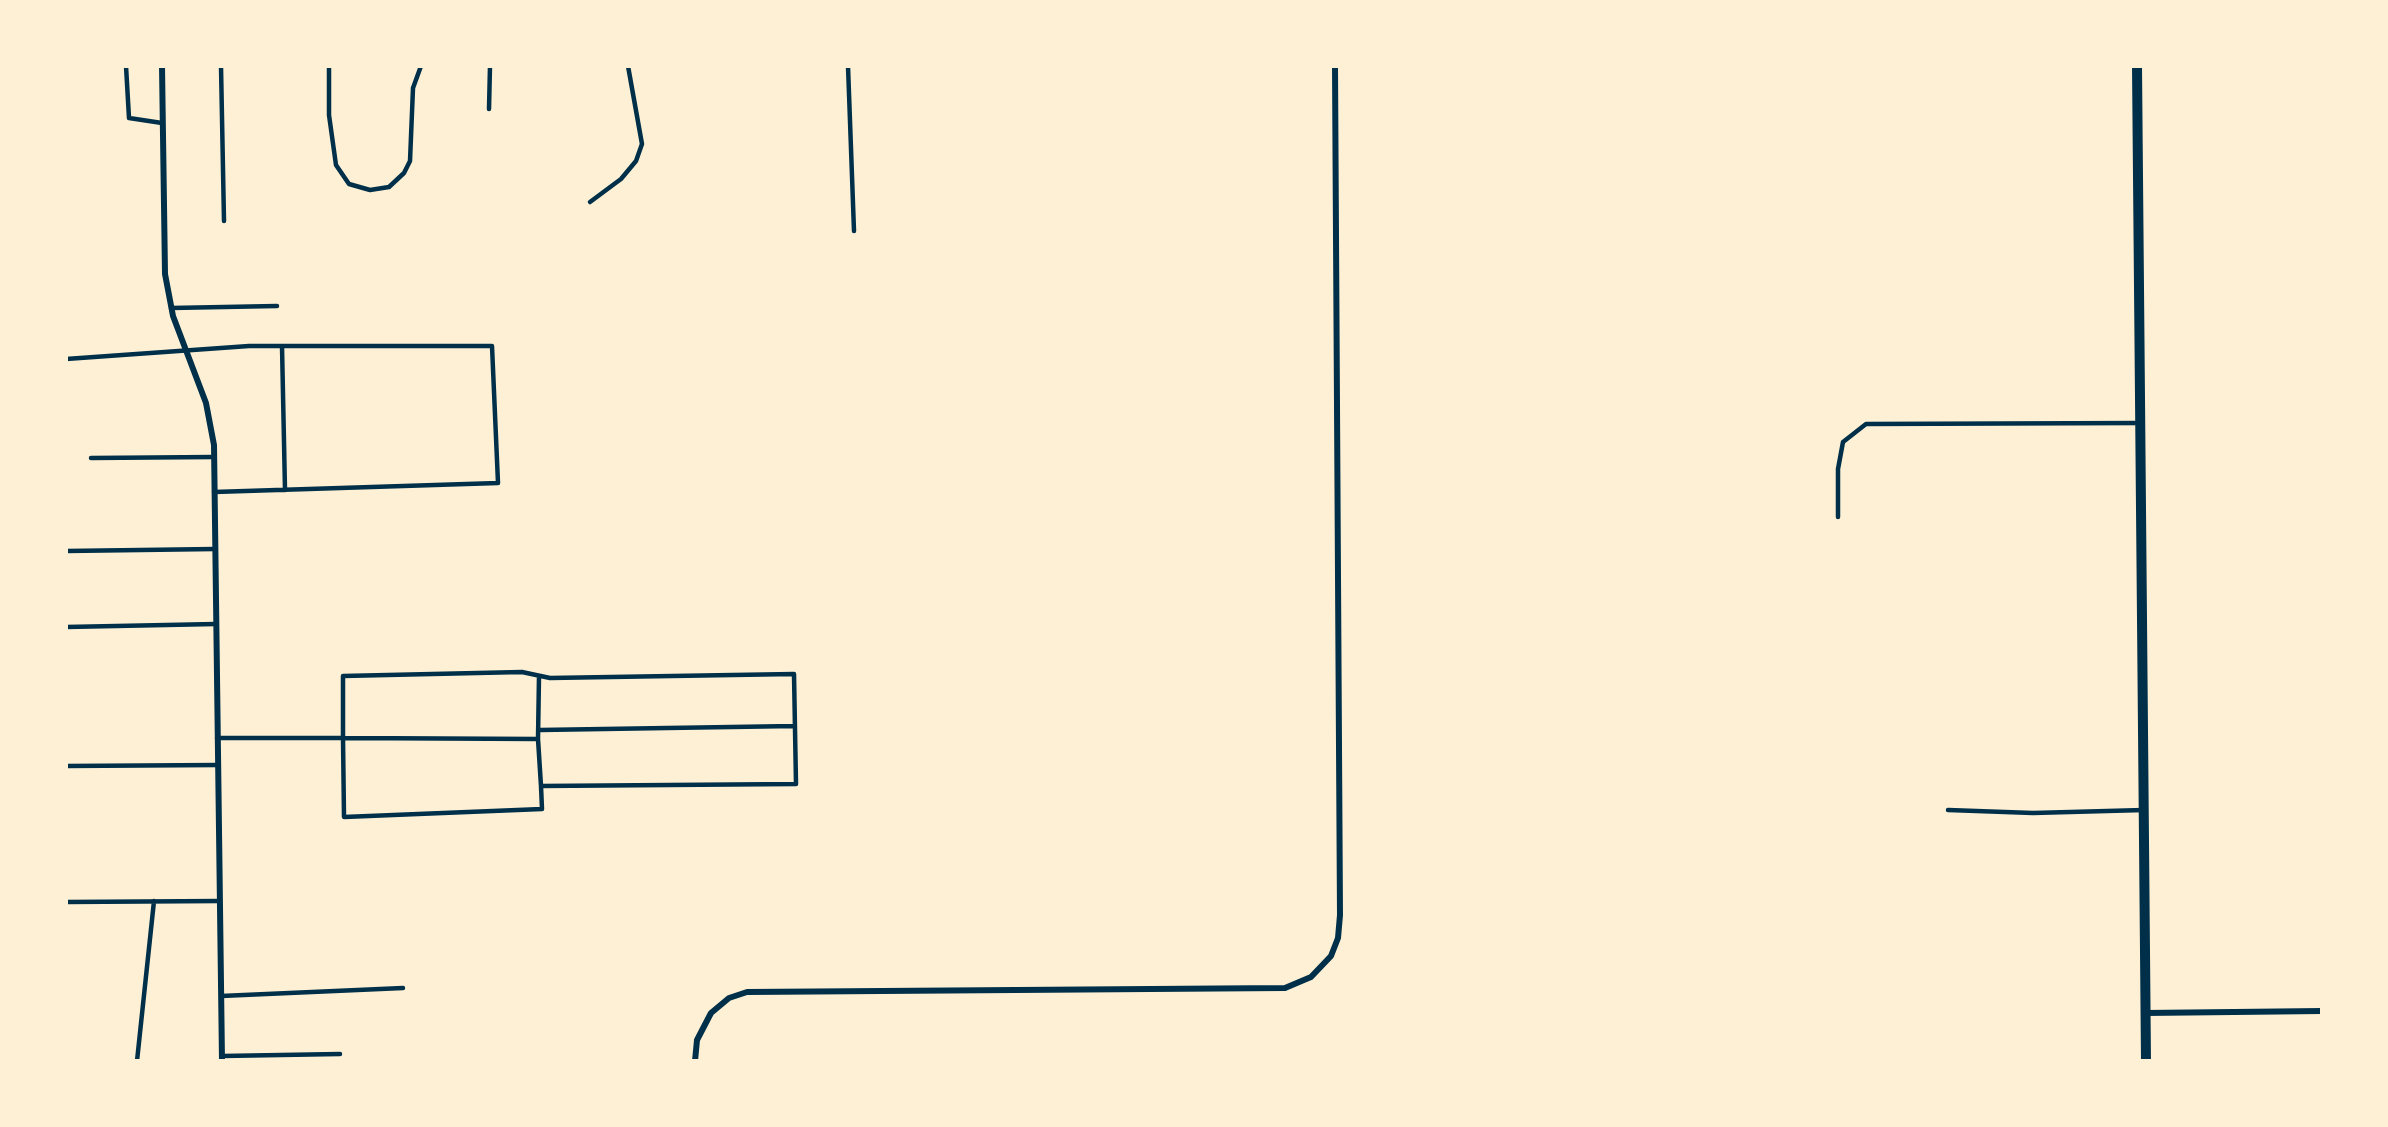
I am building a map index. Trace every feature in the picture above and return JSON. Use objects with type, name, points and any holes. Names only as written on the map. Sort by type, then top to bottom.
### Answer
[{"type":"street","points":[[162,66],[163,252],[171,308],[206,403],[214,457],[222,1058]]},
{"type":"street","points":[[695,1061],[697,1040],[711,1013],[729,998],[747,992],[1285,988],[1311,977],[1331,956],[1340,924],[1335,66]]},
{"type":"street","points":[[2138,66],[2146,1061]]},
{"type":"street","points":[[2145,1013],[2322,1011]]},
{"type":"lane","points":[[126,66],[129,118],[162,123]]},
{"type":"lane","points":[[220,66],[224,221]]},
{"type":"lane","points":[[329,66],[330,115],[336,165],[349,184],[370,190],[389,187],[404,173],[410,161],[413,88],[421,66]]},
{"type":"lane","points":[[489,109],[490,66]]},
{"type":"lane","points":[[590,202],[621,179],[636,161],[642,144],[628,66]]},
{"type":"lane","points":[[848,66],[854,231]]},
{"type":"lane","points":[[171,308],[277,306]]},
{"type":"lane","points":[[282,346],[285,490]]},
{"type":"lane","points":[[66,359],[282,346],[492,346],[498,483],[214,492]]},
{"type":"lane","points":[[1838,517],[1838,469],[1843,442],[1866,424],[2140,423]]},
{"type":"lane","points":[[91,458],[214,457]]},
{"type":"lane","points":[[66,551],[215,549]]},
{"type":"lane","points":[[66,627],[216,624]]},
{"type":"lane","points":[[539,676],[540,730],[538,739],[542,809],[344,817],[343,676],[522,672],[550,678],[794,674],[795,726],[796,784],[541,786]]},
{"type":"lane","points":[[540,730],[795,726]]},
{"type":"lane","points":[[217,738],[538,739]]},
{"type":"lane","points":[[66,766],[218,765]]},
{"type":"lane","points":[[1948,810],[2033,813],[2144,810]]},
{"type":"lane","points":[[137,1061],[154,901]]},
{"type":"lane","points":[[66,902],[219,901]]},
{"type":"lane","points":[[221,996],[403,988]]},
{"type":"lane","points":[[222,1058],[340,1054]]}]
